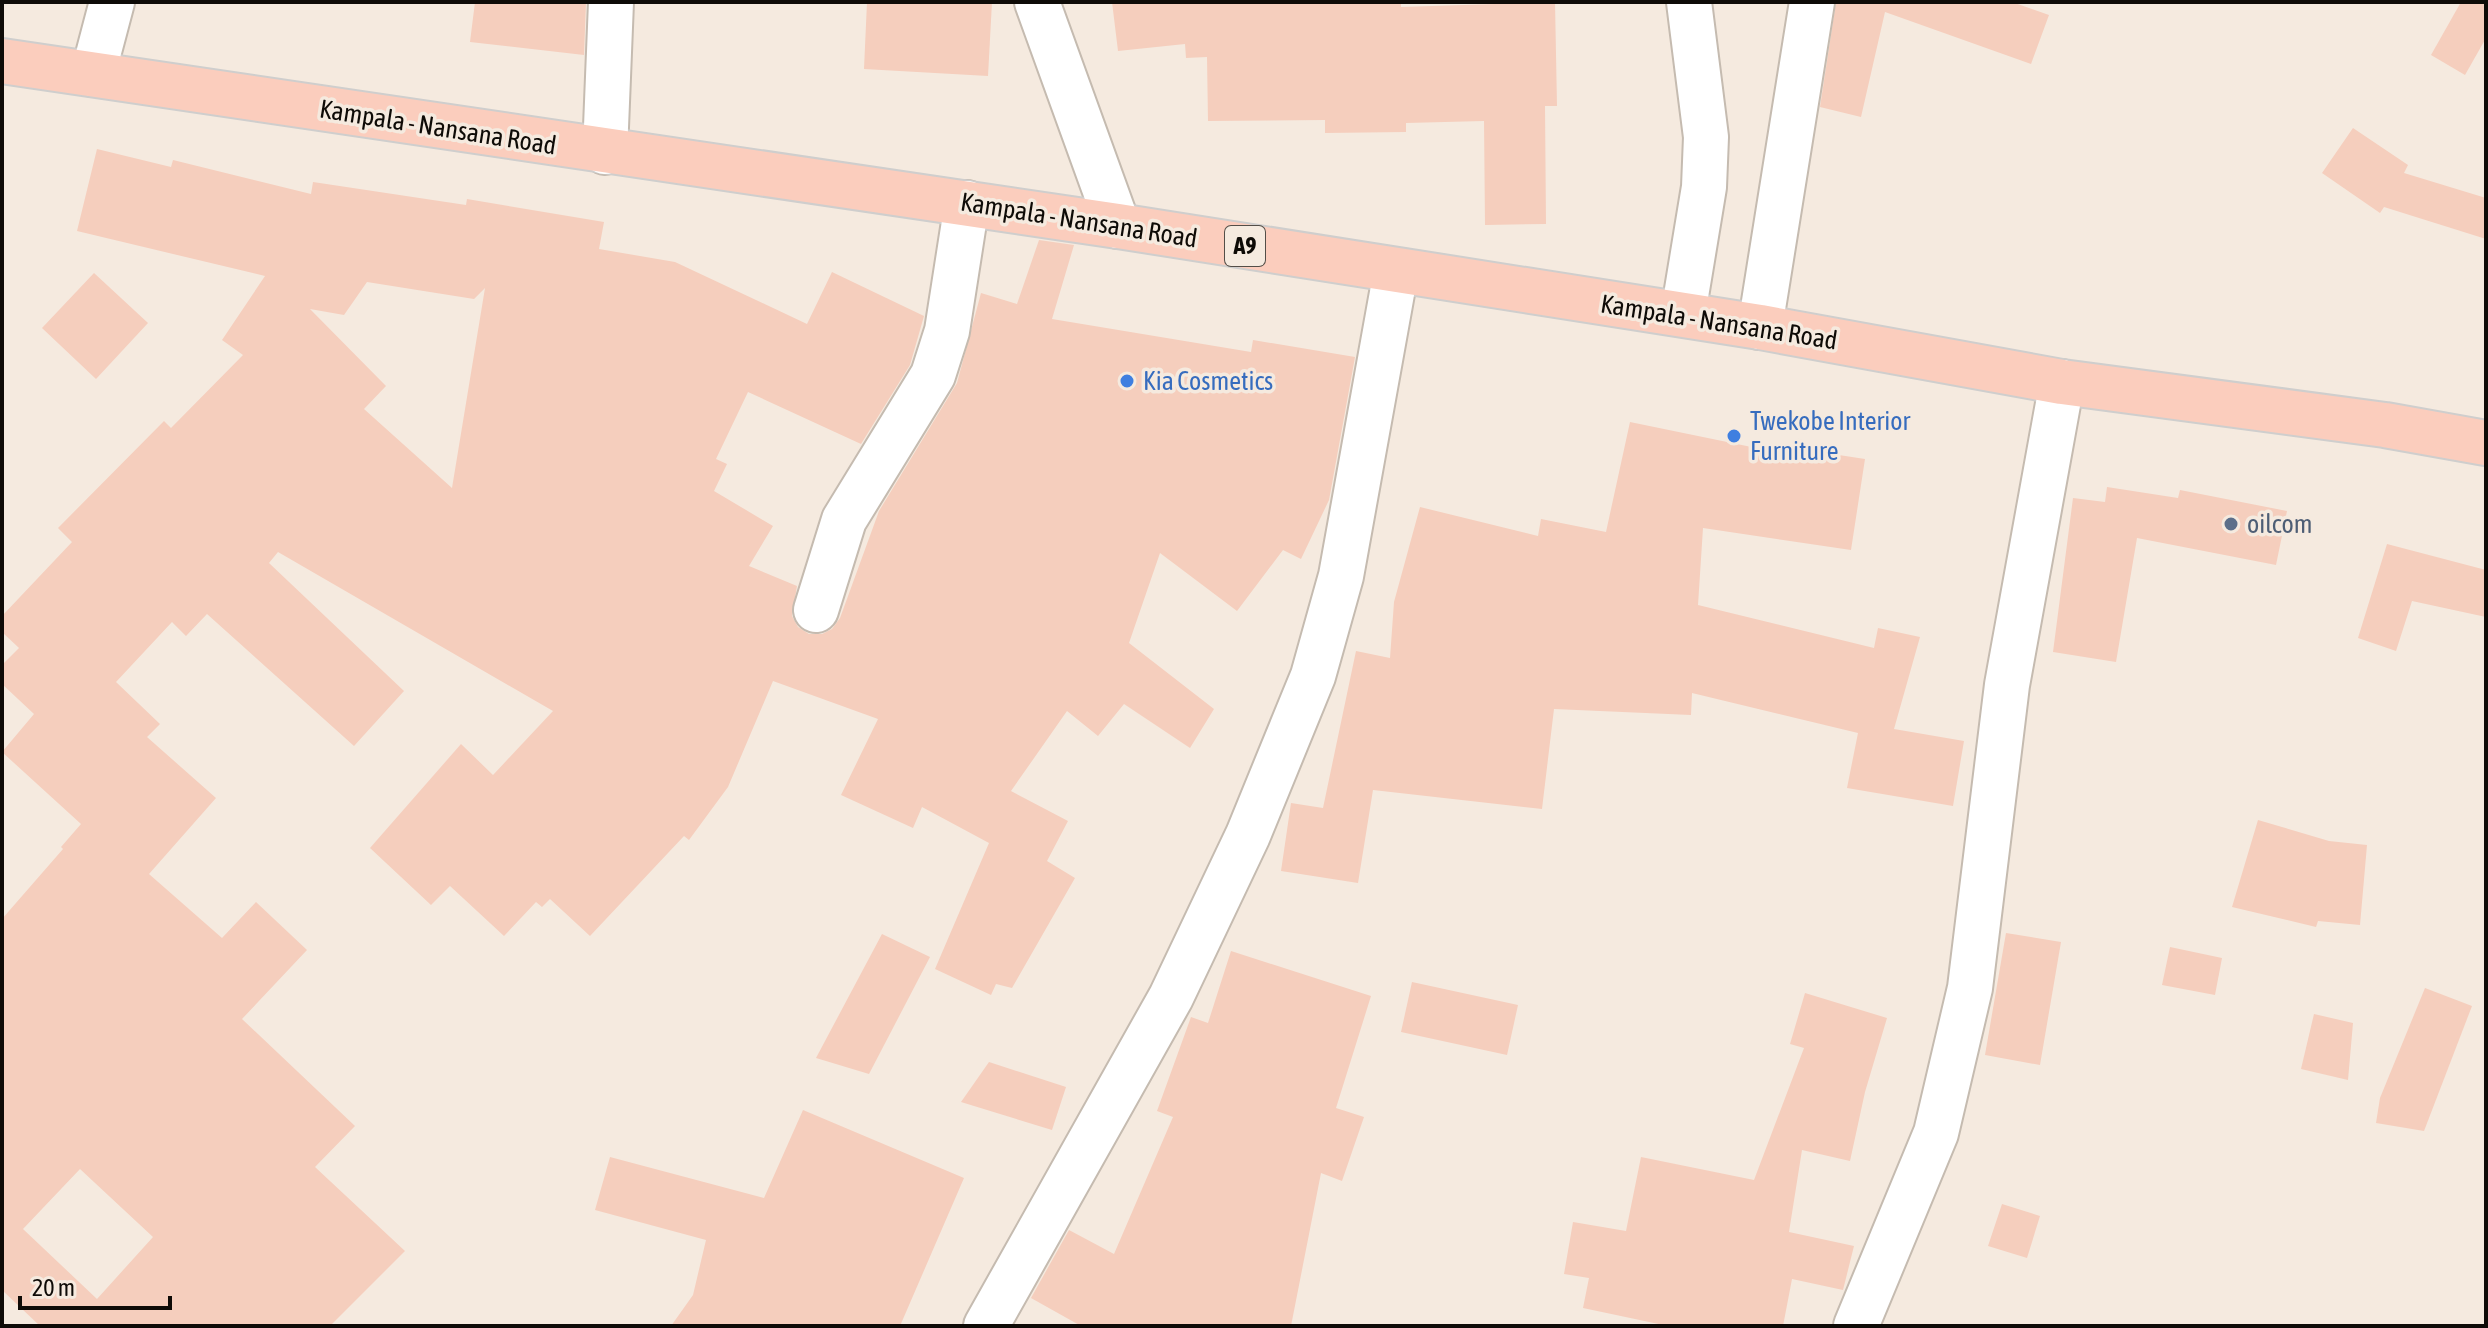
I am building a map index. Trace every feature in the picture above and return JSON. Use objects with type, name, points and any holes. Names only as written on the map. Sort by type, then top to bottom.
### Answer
[{"type":"main road","name":"Kampala - Nansana Road","points":[[2,61],[1118,226],[1683,314],[2062,382],[2385,425],[2486,443]]},
{"type":"street","points":[[93,74],[112,2]]},
{"type":"street","points":[[605,152],[611,2]]},
{"type":"street","points":[[1037,2],[1118,226]]},
{"type":"street","points":[[1683,314],[1704,187],[1706,137],[1689,2]]},
{"type":"street","points":[[1760,327],[1812,2]]},
{"type":"street","points":[[816,610],[844,520],[933,375],[947,331],[967,203]]},
{"type":"street","points":[[986,1326],[1171,997],[1248,835],[1313,676],[1341,576],[1396,271]]},
{"type":"street","points":[[1856,1326],[1936,1133],[1970,988],[2007,685],[2062,382]]},
{"type":"building","points":[[475,2],[586,2],[584,55],[470,42]]},
{"type":"building","points":[[867,2],[992,2],[988,76],[864,69]]},
{"type":"building","points":[[1112,2],[1401,2],[1401,7],[1555,2],[1557,106],[1545,106],[1546,224],[1485,225],[1484,121],[1406,123],[1406,132],[1325,133],[1325,120],[1208,121],[1207,57],[1186,58],[1185,44],[1118,51]]},
{"type":"building","points":[[1836,2],[2012,2],[2049,15],[2031,64],[1885,12],[1861,117],[1820,107]]},
{"type":"building","points":[[2461,2],[2486,2],[2486,38],[2465,75],[2431,55]]},
{"type":"building","points":[[2353,128],[2408,165],[2404,173],[2486,198],[2486,239],[2384,207],[2380,213],[2322,173]]},
{"type":"building","points":[[97,149],[171,167],[173,160],[311,194],[313,182],[466,205],[467,199],[604,222],[599,249],[675,262],[807,324],[832,272],[924,316],[910,365],[861,444],[748,392],[716,459],[727,464],[714,491],[773,526],[749,566],[797,586],[792,616],[798,627],[809,634],[822,634],[832,629],[840,618],[879,511],[957,383],[981,293],[1017,304],[1039,240],[1074,245],[1052,319],[1251,352],[1253,340],[1355,357],[1329,500],[1301,559],[1283,550],[1237,611],[1160,553],[1129,643],[1214,709],[1190,748],[1124,704],[1098,736],[1067,711],[1011,791],[1068,821],[1047,861],[1075,878],[1012,988],[996,984],[991,995],[935,969],[989,843],[922,807],[913,828],[841,795],[878,719],[773,681],[728,787],[689,840],[684,836],[590,936],[550,899],[542,907],[536,902],[504,936],[450,886],[431,905],[370,848],[461,744],[493,775],[553,711],[278,552],[269,563],[404,691],[354,746],[207,614],[186,636],[172,622],[116,682],[160,724],[147,737],[216,798],[149,874],[222,938],[256,902],[307,950],[242,1019],[355,1126],[315,1167],[405,1251],[330,1326],[40,1326],[2,1290],[2,919],[81,824],[2,752],[34,714],[2,684],[2,665],[19,648],[2,632],[2,616],[72,542],[58,528],[164,421],[171,428],[243,355],[222,340],[265,276],[77,231]],"holes":[[[367,282],[474,299],[485,288],[452,488],[364,409],[386,386],[310,309],[344,315]],[[80,1169],[153,1237],[97,1299],[23,1229]]]},
{"type":"building","points":[[94,273],[148,323],[96,379],[42,328]]},
{"type":"building","points":[[1630,422],[1766,450],[1767,444],[1865,459],[1851,550],[1703,528],[1698,605],[1874,648],[1878,628],[1920,637],[1894,729],[1964,741],[1953,806],[1847,788],[1858,733],[1692,693],[1691,715],[1554,709],[1542,809],[1373,790],[1358,883],[1281,871],[1291,803],[1323,808],[1356,651],[1390,658],[1394,602],[1420,507],[1538,536],[1541,519],[1606,532]]},
{"type":"building","points":[[2107,487],[2178,498],[2180,490],[2287,511],[2276,565],[2137,538],[2116,662],[2053,652],[2073,498],[2105,502]]},
{"type":"building","points":[[2387,544],[2486,570],[2486,617],[2412,601],[2396,651],[2358,638]]},
{"type":"building","points":[[2258,820],[2329,841],[2367,845],[2360,925],[2318,921],[2316,927],[2232,907]]},
{"type":"building","points":[[2006,933],[2061,942],[2040,1065],[1985,1055]]},
{"type":"building","points":[[882,934],[930,957],[869,1074],[816,1058]]},
{"type":"building","points":[[2170,947],[2222,958],[2215,995],[2162,985]]},
{"type":"building","points":[[1231,951],[1371,996],[1336,1108],[1364,1117],[1342,1181],[1321,1173],[1291,1326],[1081,1326],[1031,1298],[1069,1230],[1114,1254],[1173,1117],[1157,1111],[1191,1017],[1208,1023]]},
{"type":"building","points":[[1412,982],[1518,1005],[1507,1055],[1401,1032]]},
{"type":"building","points":[[2425,988],[2472,1006],[2424,1131],[2376,1123],[2380,1098]]},
{"type":"building","points":[[1805,993],[1887,1018],[1865,1092],[1850,1161],[1802,1150],[1789,1232],[1854,1246],[1843,1290],[1792,1279],[1783,1326],[1668,1326],[1583,1308],[1589,1278],[1564,1274],[1573,1222],[1626,1231],[1641,1157],[1754,1180],[1804,1048],[1790,1044]]},
{"type":"building","points":[[2314,1014],[2353,1023],[2348,1080],[2301,1069]]},
{"type":"building","points":[[989,1062],[1066,1087],[1052,1130],[961,1102]]},
{"type":"building","points":[[803,1110],[964,1178],[900,1326],[671,1326],[693,1295],[706,1240],[595,1210],[610,1157],[764,1198]]},
{"type":"building","points":[[2002,1204],[2040,1216],[2027,1258],[1988,1246]]},
{"type":"place","name":"Kia Cosmetics","points":[[1127,381]]},
{"type":"place","name":"Twekobe Interior Furniture","points":[[1734,436]]},
{"type":"place","name":"oilcom","points":[[2231,524]]}]
